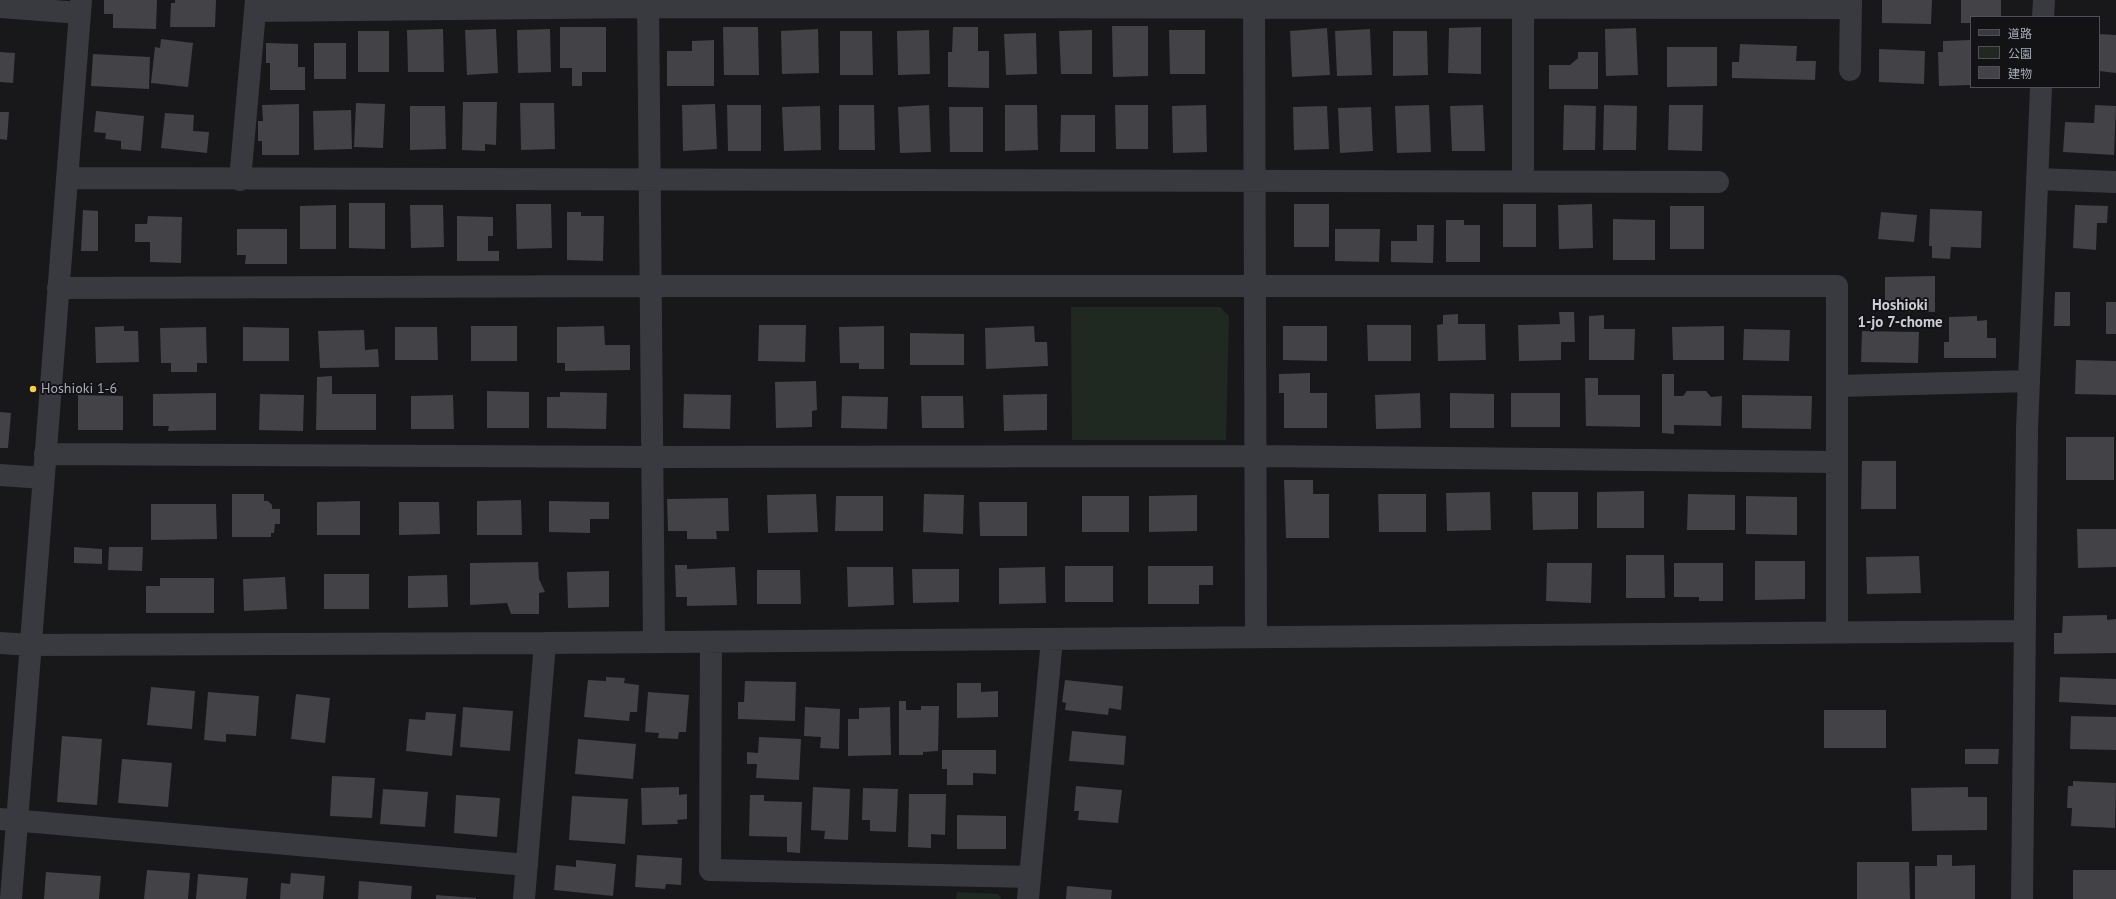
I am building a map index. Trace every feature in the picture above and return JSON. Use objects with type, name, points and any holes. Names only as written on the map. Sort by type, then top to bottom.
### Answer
[{"type":"street","points":[[2043,16],[2044,0]]},
{"type":"street","points":[[648,3],[654,642]]},
{"type":"street","points":[[240,180],[256,6],[648,3],[1254,4],[1523,7],[1851,4],[1850,70]]},
{"type":"street","points":[[1254,4],[1256,637]]},
{"type":"street","points":[[0,7],[81,7],[31,645],[8,820],[11,899]]},
{"type":"street","points":[[1523,7],[1523,181]]},
{"type":"street","points":[[2022,899],[2029,381],[2041,88]]},
{"type":"street","points":[[67,178],[240,180],[1255,180],[1718,182]]},
{"type":"street","points":[[2037,179],[2116,182]]},
{"type":"street","points":[[58,288],[650,286],[1837,286],[1837,632]]},
{"type":"street","points":[[1837,386],[2029,381]]},
{"type":"street","points":[[45,454],[652,457],[1255,456],[1837,462]]},
{"type":"street","points":[[0,475],[43,478]]},
{"type":"street","points":[[0,643],[31,645],[545,643],[2025,631]]},
{"type":"street","points":[[1028,899],[1052,639]]},
{"type":"street","points":[[711,642],[710,870],[1030,877]]},
{"type":"street","points":[[524,899],[545,643]]},
{"type":"street","points":[[8,820],[527,865]]},
{"type":"green space","points":[[1071,307],[1220,307],[1229,316],[1226,440],[1072,440]]},
{"type":"green space","points":[[957,892],[998,894],[1002,899],[956,899]]},
{"type":"building","points":[[104,0],[157,0],[156,29],[113,28],[113,14],[104,14]]},
{"type":"building","points":[[175,0],[216,0],[215,27],[170,27],[171,3],[175,3]]},
{"type":"building","points":[[1882,0],[1932,0],[1931,24],[1882,23]]},
{"type":"building","points":[[1961,0],[2001,0],[2001,16],[1970,16],[1970,23],[1961,23]]},
{"type":"building","points":[[1112,26],[1148,26],[1148,76],[1113,77]]},
{"type":"building","points":[[560,27],[606,27],[606,72],[582,72],[582,86],[572,86],[572,68],[560,68]]},
{"type":"building","points":[[723,27],[758,27],[759,75],[724,75]]},
{"type":"building","points":[[953,27],[978,27],[978,51],[989,51],[989,88],[948,87],[948,52],[952,52]]},
{"type":"building","points":[[1481,27],[1481,74],[1448,73],[1449,28]]},
{"type":"building","points":[[1327,28],[1330,75],[1292,77],[1290,31]]},
{"type":"building","points":[[1636,28],[1638,75],[1606,76],[1605,29]]},
{"type":"building","points":[[443,29],[444,72],[408,72],[407,30]]},
{"type":"building","points":[[496,29],[498,73],[467,75],[465,30]]},
{"type":"building","points":[[550,29],[551,72],[518,73],[517,30]]},
{"type":"building","points":[[818,29],[819,73],[782,74],[781,31]]},
{"type":"building","points":[[1370,29],[1372,75],[1337,76],[1335,31]]},
{"type":"building","points":[[929,30],[930,74],[898,75],[897,31]]},
{"type":"building","points":[[1092,30],[1092,74],[1061,74],[1059,31]]},
{"type":"building","points":[[1169,30],[1205,30],[1205,74],[1170,74]]},
{"type":"building","points":[[358,31],[389,31],[389,72],[358,72]]},
{"type":"building","points":[[840,31],[872,31],[873,75],[840,75]]},
{"type":"building","points":[[1393,31],[1427,31],[1428,75],[1393,76]]},
{"type":"building","points":[[1036,33],[1037,74],[1006,75],[1004,34]]},
{"type":"building","points":[[2100,34],[2116,35],[2116,73],[2100,71]]},
{"type":"building","points":[[161,39],[193,43],[188,87],[151,83],[155,47],[160,48]]},
{"type":"building","points":[[714,40],[714,86],[667,86],[667,51],[692,51],[692,41]]},
{"type":"building","points":[[1970,40],[1970,85],[1939,86],[1938,52],[1943,52],[1943,41]]},
{"type":"building","points":[[266,43],[298,44],[298,67],[305,67],[305,90],[270,90],[270,63],[266,63]]},
{"type":"building","points":[[314,43],[346,43],[346,79],[314,79]]},
{"type":"building","points":[[1740,44],[1797,46],[1796,61],[1816,61],[1815,80],[1732,78],[1732,62],[1739,62]]},
{"type":"building","points":[[1667,47],[1717,47],[1717,86],[1667,87]]},
{"type":"building","points":[[1879,49],[1925,51],[1924,84],[1879,82]]},
{"type":"building","points":[[0,52],[15,53],[13,83],[0,82]]},
{"type":"building","points":[[1578,52],[1598,52],[1598,89],[1549,89],[1549,65],[1570,65],[1578,58]]},
{"type":"building","points":[[93,54],[150,57],[149,89],[91,86]]},
{"type":"building","points":[[463,102],[497,102],[496,145],[485,144],[485,151],[462,150]]},
{"type":"building","points":[[356,103],[385,104],[383,148],[354,147]]},
{"type":"building","points":[[520,103],[554,103],[555,149],[521,150]]},
{"type":"building","points":[[299,104],[299,155],[262,155],[262,141],[258,141],[258,121],[263,121],[262,105]]},
{"type":"building","points":[[715,104],[717,149],[683,151],[682,105]]},
{"type":"building","points":[[727,105],[761,105],[761,151],[728,151]]},
{"type":"building","points":[[839,105],[874,105],[875,150],[839,150]]},
{"type":"building","points":[[929,105],[931,152],[900,153],[898,107]]},
{"type":"building","points":[[1005,105],[1037,105],[1038,150],[1005,151]]},
{"type":"building","points":[[1115,105],[1148,105],[1148,149],[1116,149]]},
{"type":"building","points":[[1206,105],[1207,152],[1173,153],[1172,106]]},
{"type":"building","points":[[1429,105],[1431,152],[1397,153],[1395,106]]},
{"type":"building","points":[[1483,105],[1485,151],[1452,151],[1450,106]]},
{"type":"building","points":[[1564,105],[1596,106],[1595,150],[1563,150]]},
{"type":"building","points":[[1604,105],[1637,106],[1636,150],[1603,150]]},
{"type":"building","points":[[1669,105],[1703,105],[1702,151],[1668,150]]},
{"type":"building","points":[[2095,105],[2116,106],[2114,155],[2063,152],[2065,122],[2094,123]]},
{"type":"building","points":[[410,106],[445,106],[446,149],[410,150]]},
{"type":"building","points":[[820,106],[821,150],[784,151],[782,107]]},
{"type":"building","points":[[1327,106],[1329,149],[1294,150],[1293,107]]},
{"type":"building","points":[[949,107],[983,107],[983,152],[950,152]]},
{"type":"building","points":[[1371,107],[1373,151],[1340,153],[1338,108]]},
{"type":"building","points":[[351,110],[352,149],[314,150],[313,111]]},
{"type":"building","points":[[96,111],[144,116],[141,151],[121,149],[121,141],[105,139],[106,133],[94,132]]},
{"type":"building","points":[[0,112],[9,112],[7,140],[0,139]]},
{"type":"building","points":[[165,113],[194,115],[193,131],[209,132],[207,153],[161,148]]},
{"type":"building","points":[[1061,115],[1095,115],[1095,152],[1060,152]]},
{"type":"building","points":[[349,203],[385,203],[385,249],[349,248]]},
{"type":"building","points":[[516,204],[551,204],[552,248],[517,249]]},
{"type":"building","points":[[1294,204],[1329,204],[1329,247],[1294,247]]},
{"type":"building","points":[[1503,204],[1536,204],[1536,247],[1503,247]]},
{"type":"building","points":[[1592,204],[1593,248],[1559,249],[1558,205]]},
{"type":"building","points":[[336,205],[336,249],[300,249],[300,206]]},
{"type":"building","points":[[410,205],[443,205],[444,247],[411,248]]},
{"type":"building","points":[[2075,205],[2108,206],[2107,223],[2097,223],[2096,250],[2073,248]]},
{"type":"building","points":[[1670,206],[1704,206],[1704,249],[1670,249]]},
{"type":"building","points":[[1930,209],[1982,211],[1981,248],[1951,247],[1950,259],[1932,258],[1932,246],[1929,246]]},
{"type":"building","points":[[83,210],[98,211],[98,251],[81,251]]},
{"type":"building","points":[[567,212],[581,212],[581,216],[604,216],[603,261],[567,260]]},
{"type":"building","points":[[1881,212],[1917,215],[1914,242],[1878,239]]},
{"type":"building","points":[[148,216],[182,217],[181,263],[150,262],[150,242],[135,242],[135,224],[147,224]]},
{"type":"building","points":[[457,216],[493,217],[493,236],[488,236],[488,251],[499,251],[499,261],[457,261]]},
{"type":"building","points":[[1613,219],[1655,220],[1655,260],[1613,260]]},
{"type":"building","points":[[1446,220],[1464,220],[1464,225],[1480,225],[1480,262],[1446,262]]},
{"type":"building","points":[[1417,225],[1434,225],[1433,263],[1391,262],[1391,241],[1417,241]]},
{"type":"building","points":[[237,229],[287,229],[287,264],[245,264],[246,255],[237,255]]},
{"type":"building","points":[[1335,229],[1380,229],[1379,262],[1335,261]]},
{"type":"building","points":[[1935,276],[1935,312],[1885,311],[1885,277]]},
{"type":"building","points":[[2055,292],[2070,292],[2070,326],[2054,326]]},
{"type":"building","points":[[2106,302],[2116,302],[2116,334],[2106,334]]},
{"type":"building","points":[[1559,312],[1574,312],[1575,342],[1561,342],[1561,360],[1519,361],[1518,325],[1560,324]]},
{"type":"building","points":[[1458,314],[1458,324],[1485,324],[1486,360],[1438,361],[1437,325],[1443,324],[1443,315]]},
{"type":"building","points":[[1604,315],[1604,329],[1635,329],[1634,360],[1589,360],[1589,316]]},
{"type":"building","points":[[1977,316],[1977,321],[1987,320],[1987,338],[1996,338],[1996,358],[1944,358],[1944,342],[1949,342],[1949,317]]},
{"type":"building","points":[[759,325],[806,325],[805,362],[758,361]]},
{"type":"building","points":[[1367,325],[1411,325],[1411,361],[1368,361]]},
{"type":"building","points":[[124,326],[124,331],[138,331],[139,362],[96,363],[95,327]]},
{"type":"building","points":[[471,326],[517,326],[517,361],[471,361]]},
{"type":"building","points":[[604,326],[605,345],[630,345],[630,370],[565,371],[565,363],[557,363],[557,327]]},
{"type":"building","points":[[884,326],[884,369],[859,369],[859,363],[840,363],[839,327]]},
{"type":"building","points":[[1034,326],[1035,342],[1047,342],[1048,366],[986,369],[985,328]]},
{"type":"building","points":[[1283,326],[1327,326],[1327,361],[1283,360]]},
{"type":"building","points":[[1724,326],[1724,360],[1673,360],[1672,327]]},
{"type":"building","points":[[206,327],[207,363],[197,363],[197,372],[171,372],[171,363],[161,363],[160,328]]},
{"type":"building","points":[[243,327],[289,328],[289,361],[243,361]]},
{"type":"building","points":[[395,327],[437,327],[438,360],[395,360]]},
{"type":"building","points":[[1744,329],[1790,330],[1789,361],[1743,360]]},
{"type":"building","points":[[364,330],[365,350],[378,349],[379,367],[320,368],[318,331]]},
{"type":"building","points":[[1862,331],[1919,332],[1918,363],[1861,362]]},
{"type":"building","points":[[910,333],[964,334],[964,365],[910,365]]},
{"type":"building","points":[[2076,360],[2116,361],[2116,395],[2075,394]]},
{"type":"building","points":[[1310,373],[1310,393],[1327,393],[1327,428],[1284,428],[1284,393],[1279,393],[1279,374]]},
{"type":"building","points":[[1662,374],[1674,374],[1674,396],[1683,396],[1687,391],[1706,391],[1711,397],[1722,396],[1721,426],[1674,425],[1674,434],[1662,433]]},
{"type":"building","points":[[332,376],[332,394],[376,394],[376,430],[316,430],[317,377]]},
{"type":"building","points":[[1585,378],[1598,378],[1598,395],[1640,395],[1640,427],[1586,426]]},
{"type":"building","points":[[816,381],[817,410],[812,411],[812,427],[776,428],[775,382]]},
{"type":"building","points":[[487,391],[529,392],[529,428],[487,428]]},
{"type":"building","points":[[560,392],[607,393],[606,429],[547,428],[547,397],[560,397]]},
{"type":"building","points":[[216,393],[216,430],[168,431],[169,426],[153,426],[153,394]]},
{"type":"building","points":[[1420,393],[1421,428],[1376,429],[1375,395]]},
{"type":"building","points":[[1450,393],[1494,394],[1494,428],[1450,428]]},
{"type":"building","points":[[1511,393],[1560,393],[1560,427],[1511,427]]},
{"type":"building","points":[[260,394],[304,395],[303,431],[259,430]]},
{"type":"building","points":[[684,394],[731,395],[730,429],[683,428]]},
{"type":"building","points":[[1047,394],[1047,430],[1004,431],[1003,395]]},
{"type":"building","points":[[78,395],[123,396],[123,430],[78,430]]},
{"type":"building","points":[[453,395],[454,429],[411,429],[411,396]]},
{"type":"building","points":[[1742,395],[1812,396],[1811,429],[1742,428]]},
{"type":"building","points":[[842,396],[888,397],[887,429],[841,428]]},
{"type":"building","points":[[921,396],[963,396],[964,428],[922,428]]},
{"type":"building","points":[[0,412],[11,413],[8,448],[0,448]]},
{"type":"building","points":[[2066,437],[2114,437],[2114,480],[2066,480]]},
{"type":"building","points":[[1862,461],[1896,461],[1896,509],[1861,509]]},
{"type":"building","points":[[1284,480],[1313,480],[1313,494],[1329,494],[1329,538],[1286,538]]},
{"type":"building","points":[[1644,491],[1644,528],[1597,528],[1597,492]]},
{"type":"building","points":[[1490,492],[1491,530],[1447,531],[1446,493]]},
{"type":"building","points":[[1532,492],[1578,492],[1578,529],[1533,530]]},
{"type":"building","points":[[232,494],[264,494],[264,501],[268,501],[272,505],[272,509],[280,509],[280,524],[275,524],[274,533],[271,533],[271,537],[232,537]]},
{"type":"building","points":[[816,494],[818,532],[768,533],[767,495]]},
{"type":"building","points":[[924,494],[964,495],[963,534],[923,532]]},
{"type":"building","points":[[1378,494],[1426,494],[1426,532],[1379,532]]},
{"type":"building","points":[[1688,494],[1735,495],[1735,530],[1687,530]]},
{"type":"building","points":[[1197,495],[1197,531],[1149,532],[1149,496]]},
{"type":"building","points":[[836,496],[883,496],[883,531],[835,531]]},
{"type":"building","points":[[1082,496],[1129,496],[1129,532],[1082,532]]},
{"type":"building","points":[[1746,496],[1797,497],[1797,535],[1746,534]]},
{"type":"building","points":[[728,498],[729,531],[716,531],[717,539],[687,539],[687,531],[668,531],[667,499]]},
{"type":"building","points":[[521,500],[522,535],[477,535],[477,501]]},
{"type":"building","points":[[360,501],[360,535],[317,535],[317,502]]},
{"type":"building","points":[[549,501],[609,502],[609,519],[590,519],[590,533],[549,532]]},
{"type":"building","points":[[399,502],[439,502],[440,534],[399,535]]},
{"type":"building","points":[[979,502],[1027,502],[1027,536],[980,536]]},
{"type":"building","points":[[151,504],[216,504],[217,539],[151,540]]},
{"type":"building","points":[[2077,529],[2116,529],[2116,567],[2078,568]]},
{"type":"building","points":[[74,547],[102,549],[102,564],[74,563]]},
{"type":"building","points":[[109,547],[143,547],[142,571],[108,570]]},
{"type":"building","points":[[1626,555],[1664,555],[1665,598],[1626,598]]},
{"type":"building","points":[[1919,556],[1921,593],[1867,594],[1866,557]]},
{"type":"building","points":[[1755,561],[1805,561],[1805,599],[1755,600]]},
{"type":"building","points":[[538,562],[539,579],[545,592],[539,593],[539,614],[511,614],[507,603],[470,605],[470,563]]},
{"type":"building","points":[[1547,563],[1592,563],[1591,603],[1546,601]]},
{"type":"building","points":[[1674,563],[1723,563],[1723,601],[1699,601],[1699,597],[1674,597]]},
{"type":"building","points":[[675,565],[687,565],[687,569],[735,567],[737,605],[687,606],[687,597],[676,597]]},
{"type":"building","points":[[1065,566],[1113,566],[1113,602],[1065,602]]},
{"type":"building","points":[[1148,566],[1213,566],[1213,585],[1199,585],[1199,604],[1148,604]]},
{"type":"building","points":[[847,567],[893,567],[894,605],[848,607]]},
{"type":"building","points":[[1045,567],[1046,603],[999,604],[999,568]]},
{"type":"building","points":[[912,569],[959,569],[959,602],[913,603]]},
{"type":"building","points":[[757,570],[800,570],[801,604],[757,604]]},
{"type":"building","points":[[609,571],[609,607],[568,608],[567,572]]},
{"type":"building","points":[[324,574],[369,574],[369,609],[324,609]]},
{"type":"building","points":[[447,575],[448,607],[408,608],[408,576]]},
{"type":"building","points":[[285,577],[287,609],[244,611],[243,579]]},
{"type":"building","points":[[160,578],[214,578],[214,613],[146,613],[146,586],[160,586]]},
{"type":"building","points":[[2107,615],[2107,620],[2116,619],[2116,653],[2054,654],[2054,633],[2062,633],[2063,616]]},
{"type":"building","points":[[606,677],[625,678],[624,683],[639,685],[637,712],[630,712],[629,721],[584,717],[588,680],[606,681]]},
{"type":"building","points":[[2060,677],[2116,679],[2116,705],[2059,702]]},
{"type":"building","points":[[1065,680],[1123,686],[1121,710],[1109,708],[1108,715],[1065,710],[1066,703],[1062,702]]},
{"type":"building","points":[[745,681],[796,682],[795,721],[738,719],[738,702],[744,702]]},
{"type":"building","points":[[957,683],[981,683],[981,692],[998,691],[998,717],[957,718]]},
{"type":"building","points":[[151,687],[195,691],[192,729],[147,725]]},
{"type":"building","points":[[208,692],[259,696],[256,736],[226,734],[226,742],[204,740]]},
{"type":"building","points":[[648,692],[689,695],[686,732],[679,732],[678,739],[658,738],[659,733],[645,732]]},
{"type":"building","points":[[296,694],[330,698],[325,743],[291,739]]},
{"type":"building","points":[[899,701],[906,701],[906,710],[921,710],[921,706],[939,706],[938,751],[923,752],[923,755],[899,755]]},
{"type":"building","points":[[463,707],[513,711],[510,751],[460,747]]},
{"type":"building","points":[[805,707],[840,709],[839,749],[820,748],[821,737],[804,736]]},
{"type":"building","points":[[890,707],[891,755],[848,756],[848,719],[859,719],[859,708]]},
{"type":"building","points":[[1824,710],[1886,710],[1886,748],[1824,748]]},
{"type":"building","points":[[426,712],[456,714],[452,756],[406,751],[409,719],[425,720]]},
{"type":"building","points":[[2071,716],[2116,717],[2116,750],[2070,749]]},
{"type":"building","points":[[1072,731],[1126,736],[1124,765],[1069,761]]},
{"type":"building","points":[[62,736],[102,739],[97,805],[57,802]]},
{"type":"building","points":[[759,737],[801,739],[799,780],[756,778],[757,764],[747,764],[747,752],[758,753]]},
{"type":"building","points":[[578,739],[636,744],[633,779],[575,774]]},
{"type":"building","points":[[1965,749],[1999,749],[1998,764],[1965,764]]},
{"type":"building","points":[[942,750],[996,750],[996,774],[973,773],[973,785],[947,785],[947,769],[942,769]]},
{"type":"building","points":[[122,759],[172,763],[168,807],[118,803]]},
{"type":"building","points":[[332,776],[375,778],[372,818],[330,816]]},
{"type":"building","points":[[2073,781],[2116,783],[2115,828],[2071,826],[2072,808],[2067,808],[2068,786],[2073,786]]},
{"type":"building","points":[[1076,786],[1122,790],[1118,823],[1078,820],[1079,811],[1074,811]]},
{"type":"building","points":[[679,787],[679,795],[687,794],[687,819],[677,820],[678,824],[642,825],[641,788]]},
{"type":"building","points":[[813,787],[850,789],[848,840],[824,839],[825,831],[811,830]]},
{"type":"building","points":[[1968,787],[1968,797],[1987,797],[1987,830],[1912,831],[1911,788]]},
{"type":"building","points":[[863,788],[898,789],[896,832],[870,831],[870,820],[862,820]]},
{"type":"building","points":[[383,789],[428,792],[425,827],[380,824]]},
{"type":"building","points":[[909,794],[946,794],[945,835],[931,834],[931,848],[908,847]]},
{"type":"building","points":[[456,795],[500,798],[497,837],[454,833]]},
{"type":"building","points":[[750,795],[764,795],[764,801],[802,802],[800,853],[787,852],[787,837],[749,836]]},
{"type":"building","points":[[572,796],[628,799],[625,844],[569,840]]},
{"type":"building","points":[[957,815],[1006,816],[1006,849],[957,849]]},
{"type":"building","points":[[637,855],[682,858],[681,885],[666,884],[665,889],[635,887]]},
{"type":"building","points":[[1937,855],[1952,855],[1952,866],[1975,865],[1975,899],[1915,899],[1915,866],[1937,866]]},
{"type":"building","points":[[576,860],[616,864],[613,896],[554,890],[556,865],[576,867]]},
{"type":"building","points":[[1857,862],[1909,862],[1910,899],[1857,899]]},
{"type":"building","points":[[147,870],[190,873],[188,899],[144,899]]},
{"type":"building","points":[[2073,870],[2116,870],[2116,899],[2073,899]]},
{"type":"building","points":[[46,872],[101,876],[99,899],[44,899]]},
{"type":"building","points":[[291,873],[325,876],[323,899],[280,899],[281,883],[290,884]]},
{"type":"building","points":[[198,874],[248,878],[246,899],[196,899]]},
{"type":"building","points":[[359,881],[412,886],[411,899],[358,899]]},
{"type":"building","points":[[1067,886],[1112,890],[1111,899],[1066,899]]},
{"type":"building","points":[[436,895],[476,898],[476,899],[436,899]]},
{"type":"place","name":"Hoshioki 1-6","points":[[33,389]]},
{"type":"district","name":"Hoshioki 1-jo 7-chome","points":[[1900,314]]}]
